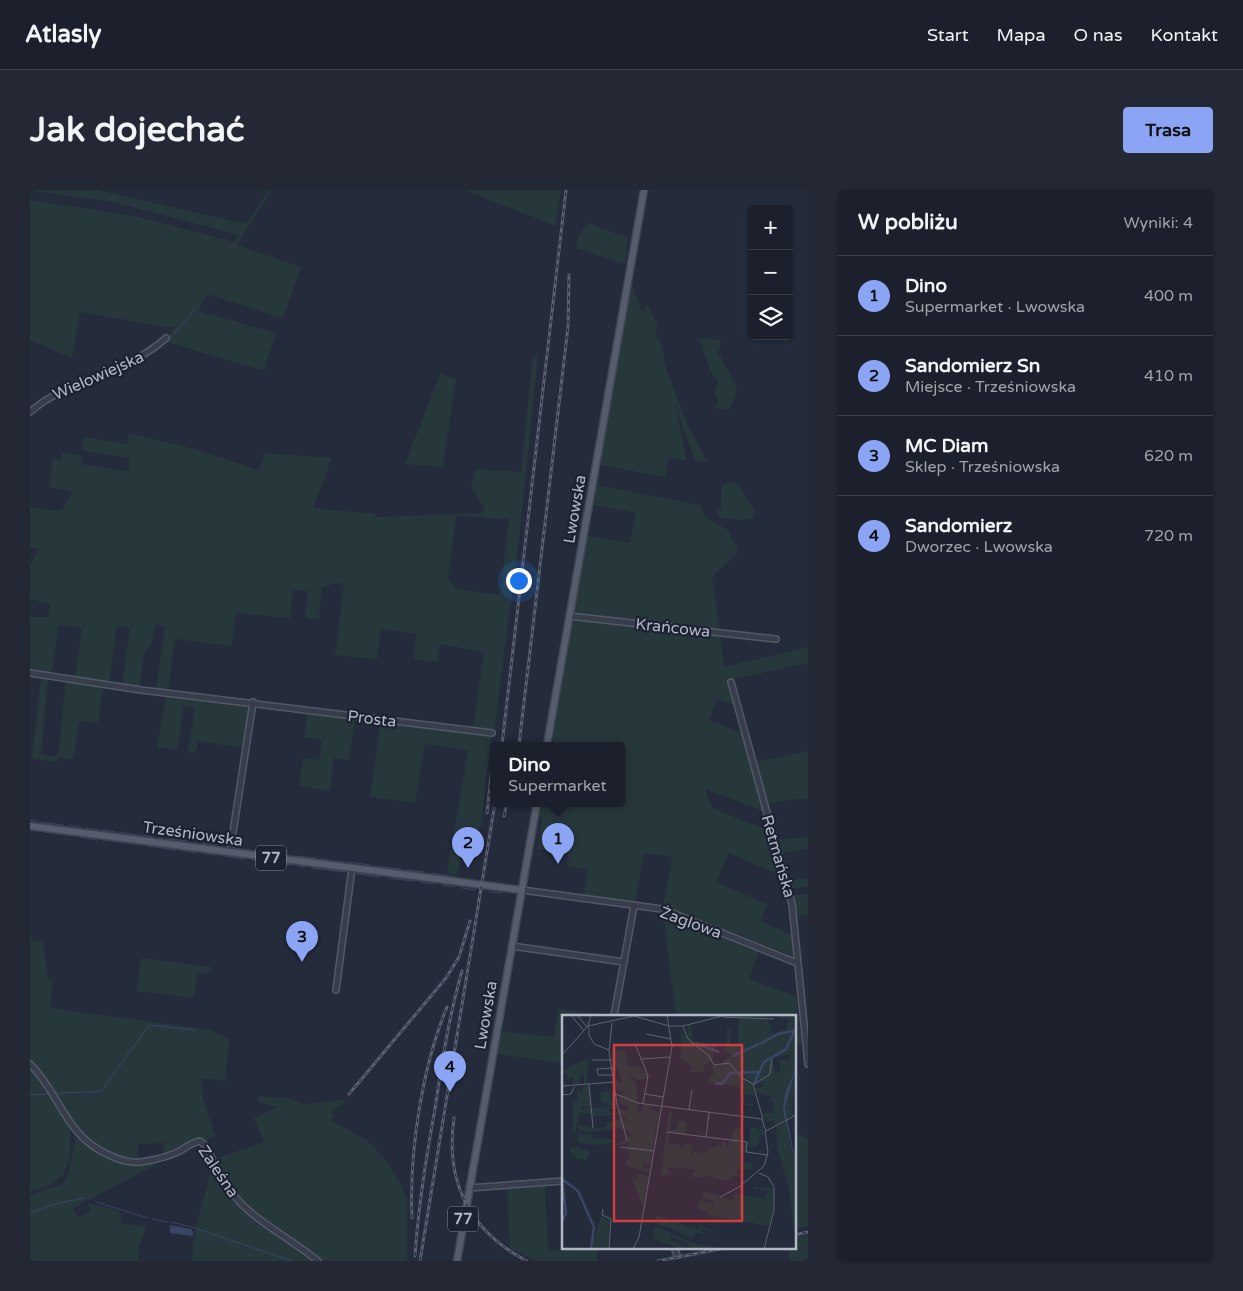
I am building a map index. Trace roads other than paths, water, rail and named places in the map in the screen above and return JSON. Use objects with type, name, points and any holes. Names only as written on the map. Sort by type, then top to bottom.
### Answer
[{"type":"main road","name":"Lwowska","points":[[548,742],[644,190]]},
{"type":"main road","name":"Lwowska","points":[[457,1261],[536,807]]},
{"type":"main road","name":"Trześniowska","points":[[30,826],[522,890]]},
{"type":"street","name":"Wielowiejska","points":[[30,412],[46,398],[131,363],[166,338]]},
{"type":"street","name":"Krańcowa","points":[[569,616],[776,638]]},
{"type":"street","name":"Prosta","points":[[30,673],[140,690],[253,702],[492,734]]},
{"type":"street","name":"Retmańska","points":[[731,682],[792,904],[798,940],[797,963],[807,1036],[808,1064]]},
{"type":"street","points":[[230,852],[253,702]]},
{"type":"street","points":[[336,990],[352,868]]},
{"type":"street","name":"Żaglowa","points":[[522,890],[671,912],[797,963]]},
{"type":"street","points":[[614,1015],[634,906]]},
{"type":"street","points":[[512,946],[624,962]]},
{"type":"street","name":"Zaleśna","points":[[30,1064],[44,1080],[76,1132],[90,1145],[128,1162],[145,1162],[166,1156],[200,1141],[206,1146],[234,1196],[262,1221],[295,1242],[318,1261]]},
{"type":"street","points":[[469,1188],[562,1181]]},
{"type":"street","points":[[674,1248],[677,1255]]},
{"type":"water","points":[[170,1225],[191,1229],[194,1234],[192,1236],[170,1233]]},
{"type":"waterway","points":[[165,344],[195,309]]},
{"type":"waterway","points":[[125,369],[159,349]]},
{"type":"waterway","points":[[111,376],[121,372]]},
{"type":"waterway","points":[[83,385],[107,377]]},
{"type":"waterway","points":[[61,394],[79,387]]},
{"type":"waterway","points":[[41,407],[51,400]]},
{"type":"waterway","points":[[35,412],[38,409]]},
{"type":"waterway","points":[[30,820],[37,821]]},
{"type":"waterway","points":[[41,822],[63,825]]},
{"type":"waterway","points":[[68,825],[81,827]]},
{"type":"waterway","points":[[86,828],[99,830]]},
{"type":"waterway","points":[[30,830],[34,831]]},
{"type":"waterway","points":[[103,830],[115,832]]},
{"type":"waterway","points":[[37,831],[74,836]]},
{"type":"waterway","points":[[119,832],[138,835]]},
{"type":"waterway","points":[[141,835],[153,837]]},
{"type":"waterway","points":[[80,837],[97,840]]},
{"type":"waterway","points":[[159,838],[164,839]]},
{"type":"waterway","points":[[168,839],[189,841]]},
{"type":"waterway","points":[[103,840],[143,845]]},
{"type":"waterway","points":[[201,843],[217,845]]},
{"type":"waterway","points":[[148,846],[176,850]]},
{"type":"waterway","points":[[233,848],[256,851]]},
{"type":"waterway","points":[[180,850],[196,853]]},
{"type":"waterway","points":[[266,852],[288,855]]},
{"type":"waterway","points":[[204,854],[216,855]]},
{"type":"waterway","points":[[223,856],[244,859]]},
{"type":"waterway","points":[[295,856],[316,858]]},
{"type":"waterway","points":[[320,859],[330,860]]},
{"type":"waterway","points":[[253,860],[280,863]]},
{"type":"waterway","points":[[334,861],[344,862]]},
{"type":"waterway","points":[[348,862],[370,865]]},
{"type":"waterway","points":[[285,864],[294,865]]},
{"type":"waterway","points":[[298,866],[305,867]]},
{"type":"waterway","points":[[373,866],[401,869]]},
{"type":"waterway","points":[[312,868],[345,872]]},
{"type":"waterway","points":[[405,870],[424,872]]},
{"type":"waterway","points":[[432,873],[456,877]]},
{"type":"waterway","points":[[357,874],[381,877]]},
{"type":"waterway","points":[[388,878],[414,881]]},
{"type":"waterway","points":[[421,882],[435,884]]},
{"type":"waterway","points":[[442,885],[455,887]]},
{"type":"waterway","points":[[462,888],[475,890]]},
{"type":"waterway","points":[[489,892],[502,893]]},
{"type":"waterway","points":[[56,1093],[95,1092],[102,1090],[149,1025],[195,1030]]},
{"type":"waterway","points":[[30,1095],[48,1094]]},
{"type":"waterway","points":[[30,1213],[50,1205],[84,1198]]},
{"type":"waterway","points":[[96,1202],[148,1218]]},
{"type":"waterway","points":[[152,1219],[168,1222]]},
{"type":"waterway","points":[[171,1222],[192,1227],[292,1261]]},
{"type":"railway","points":[[502,742],[566,190]]},
{"type":"railway","points":[[519,742],[568,327],[569,275]]},
{"type":"railway","points":[[487,813],[490,785]]},
{"type":"railway","points":[[420,1261],[494,807]]},
{"type":"railway","points":[[504,816],[506,807]]},
{"type":"railway","points":[[349,1094],[446,978],[459,957],[470,921]]},
{"type":"railway","points":[[415,1256],[423,1182],[443,1057],[462,971]]},
{"type":"railway","points":[[412,1218],[413,1166],[419,1111],[431,1056],[447,1007]]},
{"type":"railway","points":[[454,1118],[453,1163],[465,1202],[490,1235],[507,1249],[527,1261]]},
{"type":"railway","points":[[796,1235],[808,1232]]},
{"type":"railway","points":[[658,1261],[725,1248]]},
{"type":"place","name":"Dino","points":[[558,864]]},
{"type":"place","name":"Sandomierz Sn","points":[[468,868]]},
{"type":"place","name":"MC Diam","points":[[302,962]]},
{"type":"place","name":"Sandomierz","points":[[450,1092]]}]
